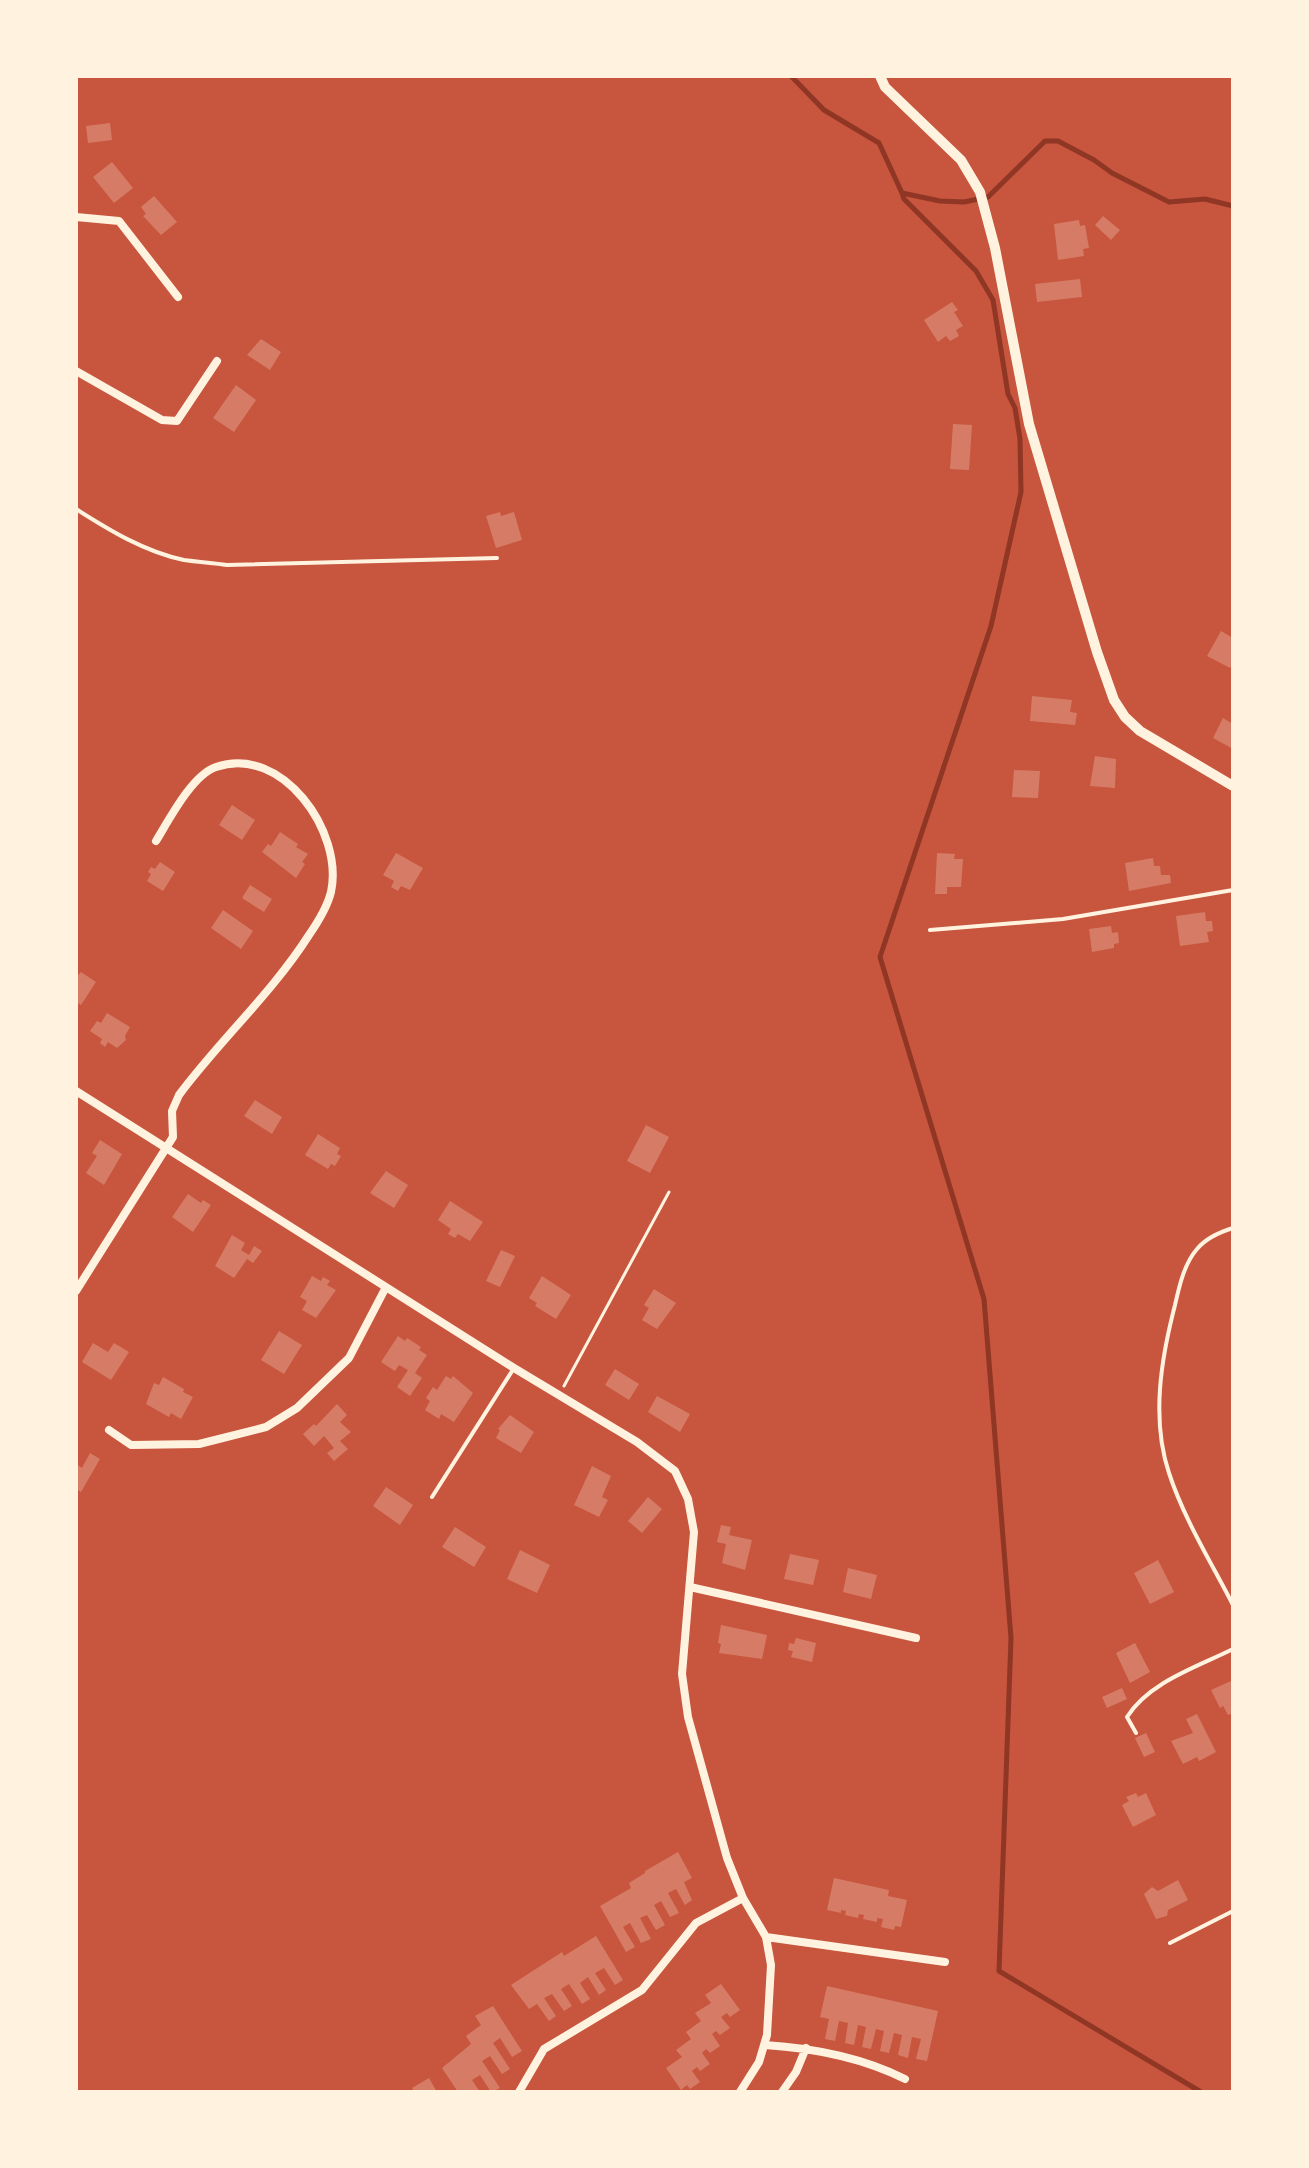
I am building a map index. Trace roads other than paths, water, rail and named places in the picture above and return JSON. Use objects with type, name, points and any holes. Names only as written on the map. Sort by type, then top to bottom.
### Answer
[{"type":"street","points":[[880,76],[894,96],[961,160],[980,192],[995,248],[1029,424],[1114,700],[1125,717],[1140,731],[1233,786]]},
{"type":"street","points":[[76,217],[119,221],[178,297]]},
{"type":"street","points":[[76,371],[162,420],[177,421],[217,361]]},
{"type":"street","points":[[76,1291],[173,1137],[172,1111],[179,1095],[298,953],[320,918],[331,893],[333,862],[314,810],[299,791],[270,772],[234,763],[213,767],[197,781],[156,841]]},
{"type":"street","points":[[76,1091],[514,1368],[653,1452],[675,1471],[692,1513],[694,1532],[682,1674],[688,1717],[727,1858],[743,1898],[766,1937],[771,1965],[765,2045],[759,2062],[740,2092]]},
{"type":"street","points":[[109,1430],[131,1445],[199,1444],[266,1427],[297,1408],[349,1358],[386,1287]]},
{"type":"street","points":[[690,1587],[916,1638]]},
{"type":"street","points":[[519,2092],[544,2049],[642,1990],[696,1923],[743,1898]]},
{"type":"street","points":[[766,1937],[945,1962]]},
{"type":"street","points":[[765,2045],[806,2048],[878,2065],[905,2079]]},
{"type":"street","points":[[782,2092],[796,2072],[806,2048]]},
{"type":"lane","points":[[76,509],[108,529],[154,551],[184,560],[227,565],[497,558]]},
{"type":"lane","points":[[930,930],[1063,919],[1233,890]]},
{"type":"lane","points":[[1233,1228],[1207,1239],[1188,1263],[1166,1338],[1159,1382],[1163,1446],[1169,1473],[1233,1605]]},
{"type":"lane","points":[[432,1497],[514,1368]]},
{"type":"lane","points":[[1136,1733],[1127,1717],[1137,1702],[1172,1679],[1233,1649]]},
{"type":"lane","points":[[1170,1943],[1233,1911]]},
{"type":"waterway","points":[[791,76],[824,110],[879,143],[902,193],[940,201],[964,202],[988,197],[1045,141],[1058,141],[1169,202],[1205,199],[1233,206]]},
{"type":"waterway","points":[[902,193],[904,199],[976,271],[993,300],[1008,394],[1015,408],[1020,439],[1021,492],[991,626],[880,957],[984,1299],[1011,1638],[999,1971],[1201,2092]]}]
